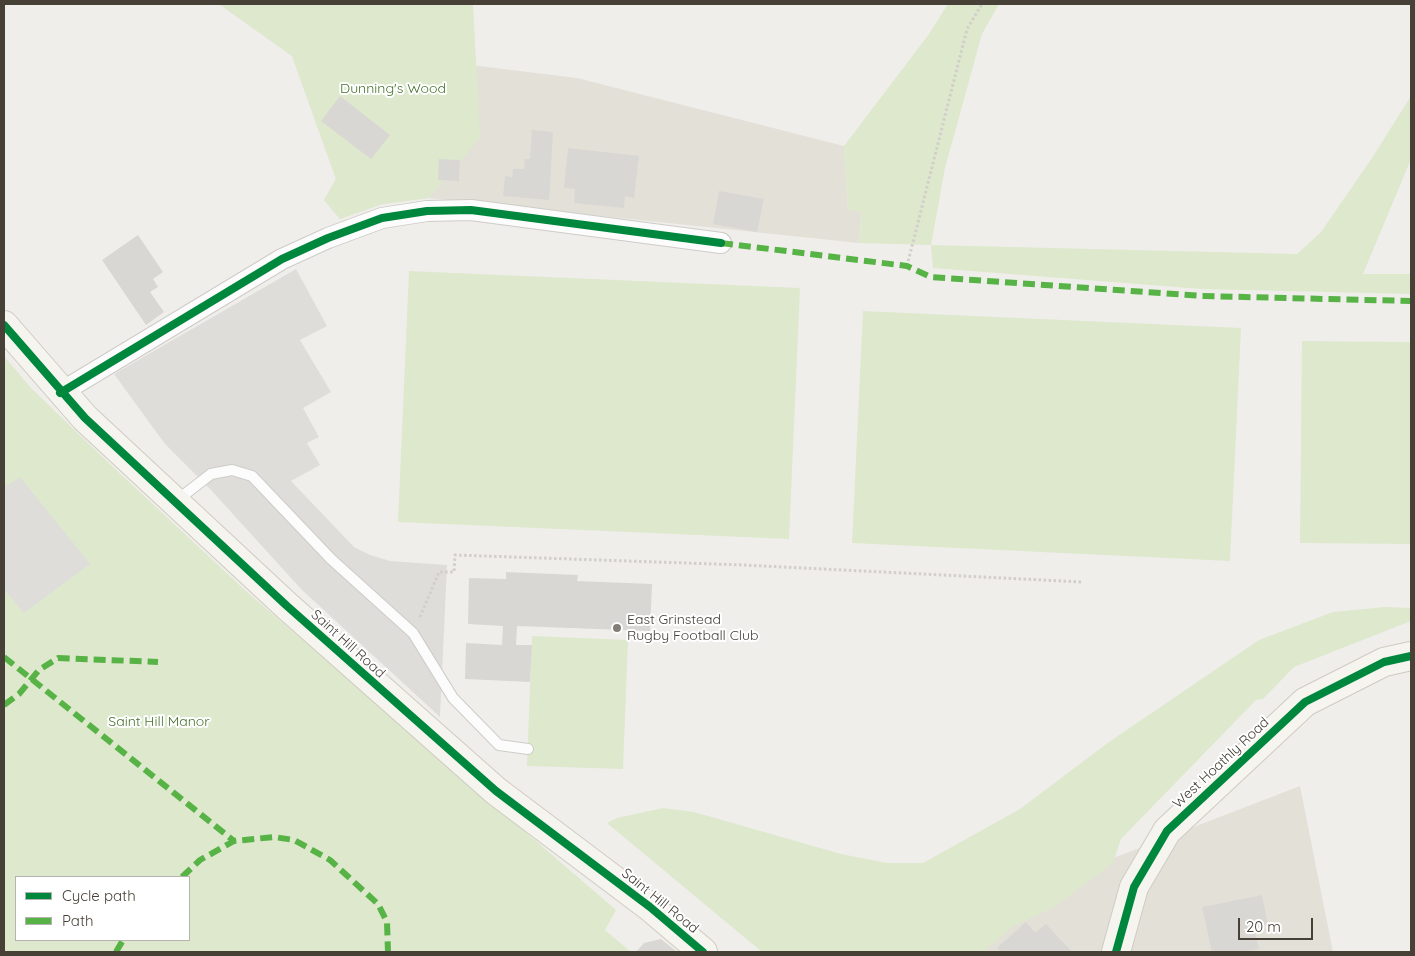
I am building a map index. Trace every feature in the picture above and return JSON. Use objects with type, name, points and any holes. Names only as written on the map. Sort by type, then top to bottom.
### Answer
[{"type":"street","points":[[60,392],[282,259],[328,238],[382,218],[427,211],[471,210],[721,243]]},
{"type":"street","name":"Saint Hill Road","points":[[4,325],[60,392],[174,503],[496,791],[650,907],[703,952]]},
{"type":"street","name":"West Hoathly Road","points":[[1116,952],[1134,887],[1167,831],[1306,702],[1384,662],[1411,656]]},
{"type":"lane","points":[[174,503],[211,474],[232,470],[252,476],[331,559],[413,633],[452,698],[499,745],[528,750]]},
{"type":"path","points":[[907,266],[967,29],[982,4]]},
{"type":"path","points":[[413,633],[440,572],[454,572],[455,555],[743,565],[1082,582]]},
{"type":"shaded area","points":[[219,4],[430,60],[577,78],[844,146],[848,210],[862,211],[859,243],[429,198],[382,204],[340,219],[324,200],[336,179],[292,56]]},
{"type":"shaded area","points":[[296,269],[327,326],[300,340],[331,392],[303,408],[319,437],[307,443],[320,465],[291,481],[354,547],[370,555],[390,561],[447,565],[440,717],[301,589],[211,490],[165,444],[114,374]]},
{"type":"shaded area","points":[[20,477],[90,564],[24,613],[4,589],[4,482],[7,486]]},
{"type":"shaded area","points":[[1300,786],[1333,952],[980,952],[1011,921],[1103,862]]},
{"type":"green space","name":"Dunning's Wood","points":[[219,4],[473,4],[480,138],[429,198],[382,204],[340,219],[324,200],[336,179],[292,56]]},
{"type":"green space","points":[[948,4],[999,4],[982,34],[945,168],[931,245],[859,243],[862,212],[848,210],[844,146],[929,34]]},
{"type":"green space","points":[[1411,96],[1411,159],[1363,274],[1411,274],[1411,294],[1202,289],[933,268],[931,245],[1297,254],[1321,232],[1372,158]]},
{"type":"green space","points":[[409,271],[800,288],[789,539],[398,522]]},
{"type":"green space","points":[[863,311],[1241,328],[1230,561],[852,543]]},
{"type":"green space","points":[[1302,341],[1411,342],[1411,544],[1300,543]]},
{"type":"green space","name":"Saint Hill Manor","points":[[4,356],[31,388],[247,592],[616,910],[605,930],[631,952],[4,952]]},
{"type":"green space","points":[[1385,607],[1411,608],[1411,621],[1294,667],[1263,699],[1256,700],[1121,839],[1113,863],[1054,907],[1012,927],[983,952],[762,952],[607,823],[617,818],[663,808],[694,812],[841,854],[887,863],[923,863],[1020,809],[1109,742],[1259,640],[1333,612]]},
{"type":"green space","points":[[532,636],[628,640],[623,769],[527,766]]},
{"type":"building","points":[[340,96],[390,135],[371,159],[321,121]]},
{"type":"building","points":[[532,130],[553,132],[549,200],[503,196],[505,176],[512,177],[513,169],[524,169],[525,159],[530,159]]},
{"type":"building","points":[[568,148],[639,156],[634,198],[625,196],[624,208],[574,203],[575,189],[564,188]]},
{"type":"building","points":[[439,159],[460,160],[459,181],[438,180]]},
{"type":"building","points":[[719,191],[764,199],[757,232],[713,224]]},
{"type":"building","points":[[138,235],[163,272],[153,279],[158,287],[150,292],[164,312],[146,325],[102,260]]},
{"type":"building","name":"East Grinstead Rugby Football Club","points":[[506,572],[578,575],[577,581],[652,584],[650,631],[517,626],[516,645],[532,645],[530,682],[465,679],[466,643],[502,645],[503,626],[468,624],[469,578],[506,579]]},
{"type":"building","points":[[1262,895],[1268,925],[1254,928],[1259,949],[1242,952],[1212,952],[1202,907]]},
{"type":"building","points":[[1026,922],[1035,933],[1046,924],[1071,951],[1001,952],[997,948]]},
{"type":"building","points":[[661,939],[677,952],[636,952],[644,943]]},
{"type":"marked path","points":[[721,243],[907,266],[931,277],[1202,296],[1411,301]]},
{"type":"marked path","points":[[4,657],[234,841]]},
{"type":"marked path","points":[[4,705],[19,694],[39,670],[58,658],[158,662]]},
{"type":"marked path","points":[[183,876],[200,860],[234,841],[274,837],[294,840],[330,860],[378,904],[387,922],[388,952]]},
{"type":"marked path","points":[[116,952],[122,941]]},
{"type":"cycle path","points":[[60,393],[282,259],[328,238],[382,218],[427,211],[471,210],[721,243]]},
{"type":"cycle path","points":[[4,325],[85,418],[287,606],[496,791],[650,907],[703,952]]},
{"type":"cycle path","points":[[1116,952],[1134,887],[1167,831],[1305,702],[1384,662],[1411,656]]},
{"type":"place","name":"East Grinstead Rugby Football Club","points":[[617,628]]}]
